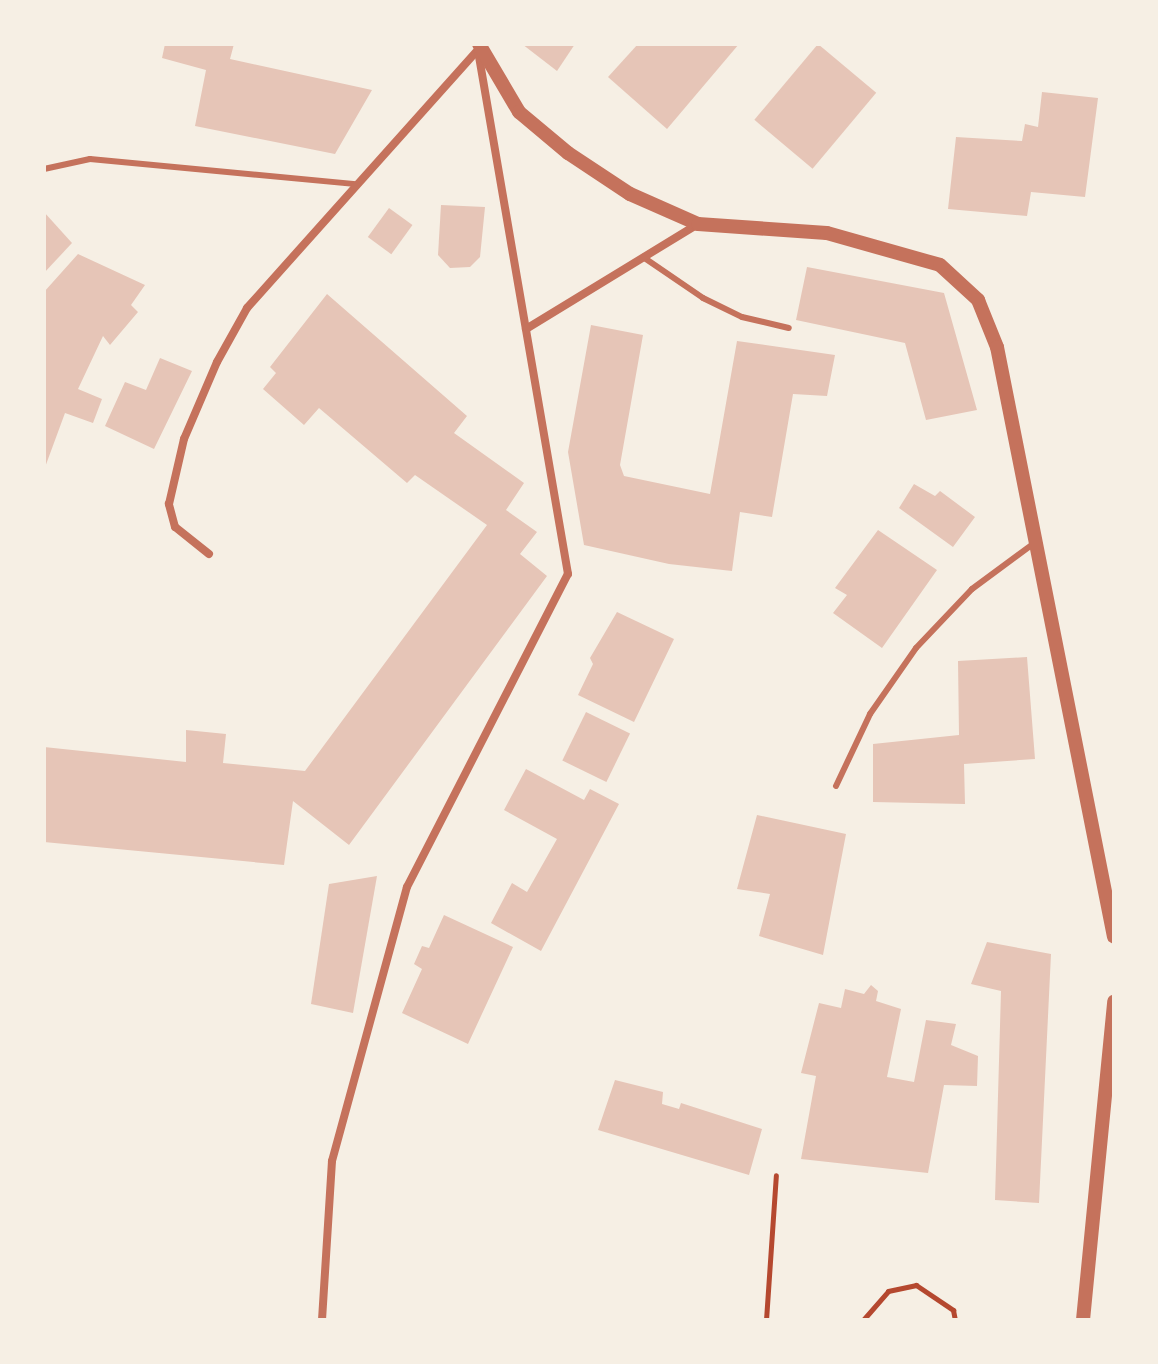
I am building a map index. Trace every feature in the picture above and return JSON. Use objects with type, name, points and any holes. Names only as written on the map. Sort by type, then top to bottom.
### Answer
[{"type":"street","points":[[209,554],[175,527],[169,504],[184,439],[247,308],[479,47]]},
{"type":"street","points":[[479,47],[519,112],[568,153],[630,194],[698,224],[827,233],[940,265],[978,300],[997,347],[1109,886],[1114,937]]},
{"type":"street","points":[[322,1320],[332,1161],[407,887],[568,574],[479,47]]},
{"type":"street","points":[[526,329],[698,224]]},
{"type":"street","points":[[1083,1320],[1114,1002]]},
{"type":"lane","points":[[44,169],[90,159],[356,184]]},
{"type":"lane","points":[[643,257],[703,298],[742,317],[789,328]]},
{"type":"lane","points":[[836,786],[870,714],[916,648],[972,589],[1036,542]]},
{"type":"path","points":[[766,1320],[776,1175]]},
{"type":"path","points":[[863,1320],[888,1291],[916,1285],[953,1310],[955,1320]]},
{"type":"building","points":[[165,44],[234,44],[230,59],[372,90],[335,154],[195,126],[206,70],[162,58]]},
{"type":"building","points":[[522,44],[575,44],[557,71]]},
{"type":"building","points":[[638,44],[739,44],[667,129],[608,77]]},
{"type":"building","points":[[818,44],[876,93],[813,169],[754,120]]},
{"type":"building","points":[[1042,92],[1098,98],[1085,197],[1031,192],[1027,216],[948,209],[956,137],[1022,141],[1025,124],[1038,127]]},
{"type":"building","points":[[441,205],[485,207],[480,257],[470,267],[450,268],[438,255]]},
{"type":"building","points":[[389,208],[412,225],[391,254],[368,237]]},
{"type":"building","points":[[44,212],[72,243],[44,273]]},
{"type":"building","points":[[78,254],[145,285],[131,305],[138,312],[110,345],[103,336],[78,389],[102,399],[93,423],[65,413],[44,470],[44,292]]},
{"type":"building","points":[[807,267],[944,293],[977,410],[926,420],[905,343],[796,320]]},
{"type":"building","points":[[327,294],[467,416],[454,433],[524,483],[506,510],[537,532],[520,554],[547,576],[349,845],[293,801],[284,865],[44,842],[44,747],[186,762],[186,730],[226,734],[223,763],[305,771],[487,525],[415,475],[407,483],[319,408],[304,425],[263,389],[276,373],[270,367]]},
{"type":"building","points":[[591,325],[643,335],[620,465],[624,476],[710,494],[737,341],[835,355],[827,396],[793,394],[772,517],[740,512],[732,571],[669,564],[584,545],[568,452]]},
{"type":"building","points":[[160,358],[192,371],[154,449],[105,426],[125,382],[146,390]]},
{"type":"building","points":[[914,484],[935,496],[940,491],[975,517],[953,547],[899,508]]},
{"type":"building","points":[[878,530],[937,570],[882,648],[833,613],[847,595],[835,588]]},
{"type":"building","points":[[617,612],[674,639],[634,722],[578,695],[593,664],[590,658]]},
{"type":"building","points":[[1027,657],[1035,759],[964,764],[965,804],[873,802],[873,744],[959,735],[958,661]]},
{"type":"building","points":[[586,712],[630,733],[606,782],[562,761]]},
{"type":"building","points":[[526,769],[584,800],[590,789],[619,804],[541,951],[491,923],[512,883],[527,892],[557,839],[504,810]]},
{"type":"building","points":[[757,815],[846,834],[823,955],[759,936],[770,894],[737,889]]},
{"type":"building","points":[[377,876],[353,1013],[311,1004],[329,884]]},
{"type":"building","points":[[444,915],[513,947],[468,1044],[402,1013],[422,969],[414,964],[422,946],[429,948]]},
{"type":"building","points":[[987,942],[1051,954],[1039,1203],[995,1200],[1001,991],[971,984]]},
{"type":"building","points":[[871,985],[878,991],[876,1001],[901,1009],[887,1077],[914,1082],[926,1020],[956,1024],[951,1045],[978,1056],[977,1086],[944,1085],[928,1173],[801,1159],[816,1076],[801,1073],[819,1003],[841,1008],[845,989],[864,994]]},
{"type":"building","points":[[615,1080],[663,1092],[662,1104],[679,1109],[681,1103],[762,1129],[749,1175],[598,1130]]}]
